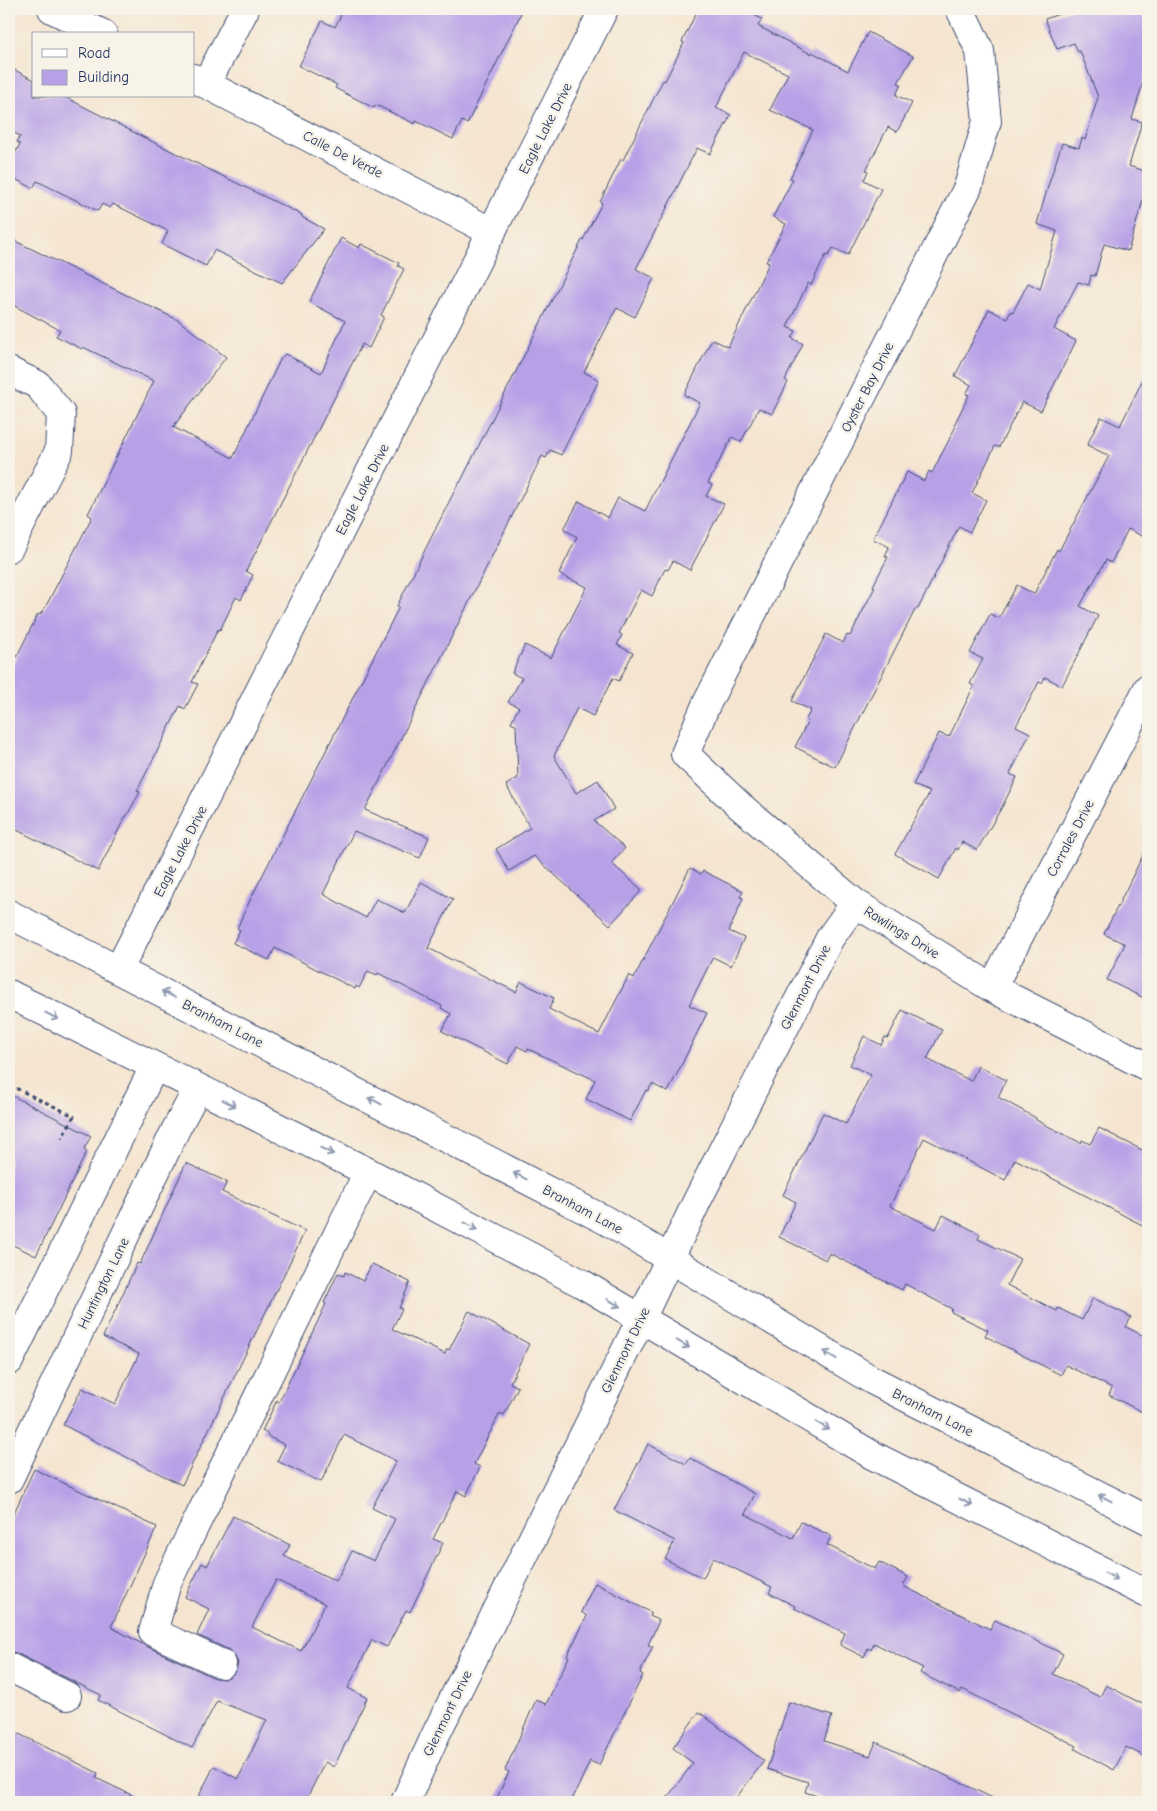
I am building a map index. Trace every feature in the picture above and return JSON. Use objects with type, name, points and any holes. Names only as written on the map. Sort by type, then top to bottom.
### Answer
[{"type":"street","points":[[52,9],[99,32]]},
{"type":"street","points":[[200,81],[245,9]]},
{"type":"street","name":"Eagle Lake Drive","points":[[119,969],[604,9]]},
{"type":"street","name":"Oyster Bay Drive","points":[[685,754],[706,705],[968,187],[987,121],[980,51],[960,9]]},
{"type":"street","name":"Calle De Verde","points":[[200,81],[492,232]]},
{"type":"street","points":[[9,371],[38,385],[61,414],[59,451],[9,548]]},
{"type":"street","name":"Corrales Drive","points":[[992,988],[1148,688]]},
{"type":"street","name":"Rawlings Drive","points":[[685,754],[740,806],[855,903],[992,988],[1148,1067]]},
{"type":"street","name":"Glenmont Drive","points":[[405,1802],[440,1725],[830,938],[855,903]]},
{"type":"street","name":"Branham Lane","points":[[9,914],[605,1220],[872,1380],[1148,1520]]},
{"type":"street","points":[[9,994],[368,1172],[581,1283],[872,1455],[1148,1594]]},
{"type":"street","points":[[9,1361],[154,1067]]},
{"type":"street","name":"Huntington Lane","points":[[9,1479],[176,1129],[198,1088]]},
{"type":"street","points":[[222,1664],[153,1632],[167,1583],[368,1172]]},
{"type":"street","points":[[9,1667],[67,1696]]},
{"type":"path","points":[[9,1085],[74,1116],[62,1138]]},
{"type":"building","points":[[344,9],[523,9],[467,124],[462,121],[453,139],[416,121],[415,124],[376,105],[374,108],[335,88],[337,85],[299,66],[322,21],[335,27]]},
{"type":"building","points":[[698,9],[741,9],[762,19],[758,26],[848,71],[868,32],[913,56],[898,83],[901,84],[896,95],[912,103],[897,132],[888,127],[866,170],[868,171],[864,180],[881,189],[848,255],[833,248],[828,256],[826,255],[811,285],[808,283],[787,327],[796,331],[792,338],[803,344],[785,380],[788,382],[772,414],[759,408],[741,442],[732,437],[708,483],[712,485],[706,496],[724,504],[690,570],[673,561],[668,570],[665,569],[652,596],[641,590],[619,633],[622,635],[617,645],[633,653],[619,681],[613,678],[593,716],[577,708],[554,756],[576,793],[598,780],[614,809],[594,821],[625,848],[611,863],[642,890],[610,925],[534,856],[509,871],[496,849],[530,828],[506,785],[518,778],[516,725],[511,722],[519,707],[508,702],[522,678],[512,673],[525,645],[551,658],[587,587],[559,574],[577,537],[564,529],[579,501],[608,518],[618,498],[645,511],[700,403],[684,395],[712,339],[728,347],[769,263],[766,262],[786,224],[773,217],[793,179],[790,178],[813,130],[770,110],[788,74],[744,52],[716,108],[731,115],[710,154],[697,148],[636,269],[654,278],[635,317],[617,308],[615,311],[584,372],[599,380],[561,455],[550,450],[546,458],[542,456],[365,810],[429,837],[420,858],[354,831],[323,894],[366,918],[376,899],[405,913],[421,882],[453,899],[428,948],[516,992],[521,982],[554,998],[549,1009],[599,1034],[629,975],[634,978],[690,868],[701,874],[703,871],[743,891],[740,897],[743,898],[729,931],[744,938],[731,966],[713,957],[689,1005],[707,1013],[668,1092],[652,1084],[648,1091],[646,1090],[630,1121],[586,1099],[595,1080],[528,1049],[527,1051],[517,1046],[508,1064],[442,1031],[451,1014],[441,1008],[442,1006],[378,973],[377,975],[368,971],[359,988],[356,986],[355,989],[275,948],[269,960],[233,943],[240,930],[237,928],[252,896],[399,607],[397,606],[459,482],[602,203],[600,202],[621,159],[623,160],[663,80],[665,81]]},
{"type":"building","points":[[1073,9],[1148,9],[1148,66],[1132,119],[1142,122],[1129,166],[1148,172],[1148,201],[1143,200],[1128,251],[1104,244],[1095,276],[1091,275],[1089,285],[1078,282],[1054,329],[1076,341],[1041,411],[1022,402],[999,447],[995,446],[972,493],[986,500],[970,532],[959,526],[918,609],[916,608],[835,767],[795,747],[808,721],[806,719],[811,710],[792,701],[826,634],[843,643],[847,635],[850,636],[875,587],[873,586],[888,557],[885,556],[889,547],[873,539],[907,472],[924,481],[929,471],[932,473],[956,426],[954,425],[969,395],[966,394],[971,385],[955,376],[989,309],[1007,319],[1011,311],[1013,312],[1028,283],[1040,289],[1057,231],[1037,224],[1049,183],[1062,143],[1079,148],[1082,138],[1085,140],[1098,97],[1080,51],[1078,52],[1074,43],[1057,49],[1045,19]]},
{"type":"building","points":[[9,67],[32,79],[32,98],[67,98],[302,215],[302,217],[324,229],[282,283],[214,250],[206,266],[162,244],[168,231],[113,204],[110,208],[102,204],[98,211],[37,181],[33,188],[9,176],[9,165],[20,144],[17,142],[20,136],[9,130]]},
{"type":"building","points":[[9,238],[178,320],[226,357],[173,427],[233,458],[281,358],[285,354],[321,373],[345,321],[309,302],[341,238],[359,248],[361,244],[399,263],[398,266],[404,269],[381,315],[384,317],[369,348],[362,344],[246,571],[253,575],[241,600],[236,597],[220,630],[218,629],[192,682],[198,684],[185,709],[180,706],[137,791],[140,792],[125,817],[98,871],[9,826],[9,672],[38,614],[40,615],[48,602],[92,517],[88,514],[154,381],[56,336],[60,330],[9,303]]},
{"type":"building","points":[[1148,369],[1148,539],[1128,529],[1111,563],[1106,560],[1080,606],[1098,616],[1062,686],[1045,677],[1042,683],[1039,682],[1016,726],[1030,733],[1010,774],[1017,777],[1002,807],[977,850],[962,842],[958,850],[956,848],[939,879],[895,854],[930,792],[913,785],[939,733],[949,737],[974,686],[970,684],[983,659],[970,653],[990,614],[999,618],[1017,585],[1034,594],[1109,456],[1087,445],[1101,417],[1120,426]]},
{"type":"building","points":[[1148,845],[1148,1000],[1107,980],[1125,944],[1104,934]]},
{"type":"building","points":[[902,1010],[942,1030],[927,1059],[971,1081],[978,1066],[1006,1080],[998,1097],[1036,1118],[1036,1120],[1081,1143],[1082,1140],[1090,1144],[1099,1128],[1148,1153],[1148,1228],[1015,1159],[1005,1180],[924,1138],[890,1206],[936,1229],[943,1215],[980,1234],[978,1239],[1020,1259],[1007,1285],[1057,1311],[1058,1308],[1082,1320],[1093,1298],[1131,1317],[1126,1327],[1148,1338],[1148,1415],[1109,1395],[1112,1388],[1066,1365],[1061,1375],[985,1336],[988,1330],[951,1312],[952,1309],[905,1284],[902,1290],[829,1253],[826,1260],[779,1237],[796,1202],[783,1195],[823,1113],[846,1124],[871,1075],[850,1065],[864,1036],[881,1045],[885,1037],[888,1038]]},
{"type":"building","points":[[9,1094],[91,1136],[84,1149],[87,1151],[36,1256],[9,1243]]},
{"type":"building","points":[[186,1163],[227,1182],[222,1192],[305,1231],[182,1485],[63,1425],[82,1388],[115,1404],[139,1354],[103,1337],[137,1263],[140,1264]]},
{"type":"building","points":[[372,1264],[410,1282],[399,1308],[402,1309],[392,1329],[445,1354],[447,1349],[449,1350],[469,1311],[529,1344],[510,1383],[518,1387],[504,1415],[500,1413],[474,1464],[480,1467],[466,1496],[457,1491],[433,1539],[443,1543],[410,1612],[406,1610],[387,1647],[372,1640],[348,1688],[367,1698],[334,1767],[325,1762],[305,1802],[196,1802],[214,1766],[238,1779],[267,1720],[217,1701],[192,1748],[98,1700],[101,1695],[9,1651],[9,1524],[34,1469],[157,1527],[111,1627],[146,1646],[215,1678],[224,1679],[231,1676],[236,1670],[238,1663],[234,1655],[229,1650],[197,1635],[209,1609],[185,1597],[202,1563],[207,1566],[233,1516],[290,1545],[284,1556],[336,1581],[352,1551],[374,1561],[395,1519],[372,1508],[396,1461],[344,1435],[321,1482],[277,1461],[285,1445],[267,1436],[268,1434],[262,1431],[277,1400],[279,1402],[326,1304],[324,1303],[338,1273],[344,1276],[345,1272],[363,1281]],"holes":[[[276,1580],[325,1604],[301,1651],[252,1627]]]},
{"type":"building","points":[[648,1444],[686,1464],[690,1458],[755,1494],[745,1514],[793,1538],[801,1522],[831,1536],[827,1545],[875,1569],[879,1562],[908,1577],[903,1586],[990,1629],[995,1620],[1063,1654],[1053,1674],[1100,1697],[1106,1685],[1148,1707],[1148,1758],[1126,1747],[1114,1770],[1075,1749],[1077,1746],[962,1689],[960,1693],[920,1673],[923,1668],[874,1643],[871,1650],[868,1648],[864,1657],[840,1645],[845,1633],[794,1608],[795,1606],[769,1593],[772,1587],[713,1558],[703,1578],[665,1559],[675,1541],[614,1510]]},
{"type":"building","points":[[595,1583],[652,1613],[650,1616],[659,1621],[648,1645],[653,1646],[640,1673],[643,1675],[599,1765],[590,1761],[571,1802],[495,1802],[509,1772],[505,1770],[536,1700],[546,1704],[569,1657],[567,1656],[587,1616],[581,1612]]},
{"type":"building","points":[[789,1702],[832,1716],[824,1741],[870,1756],[876,1742],[1001,1802],[835,1802],[805,1792],[808,1782],[767,1769]]},
{"type":"building","points":[[699,1712],[764,1761],[733,1802],[664,1802],[693,1763],[673,1748]]},
{"type":"building","points":[[9,1729],[98,1773],[96,1778],[146,1802],[9,1802]]}]
